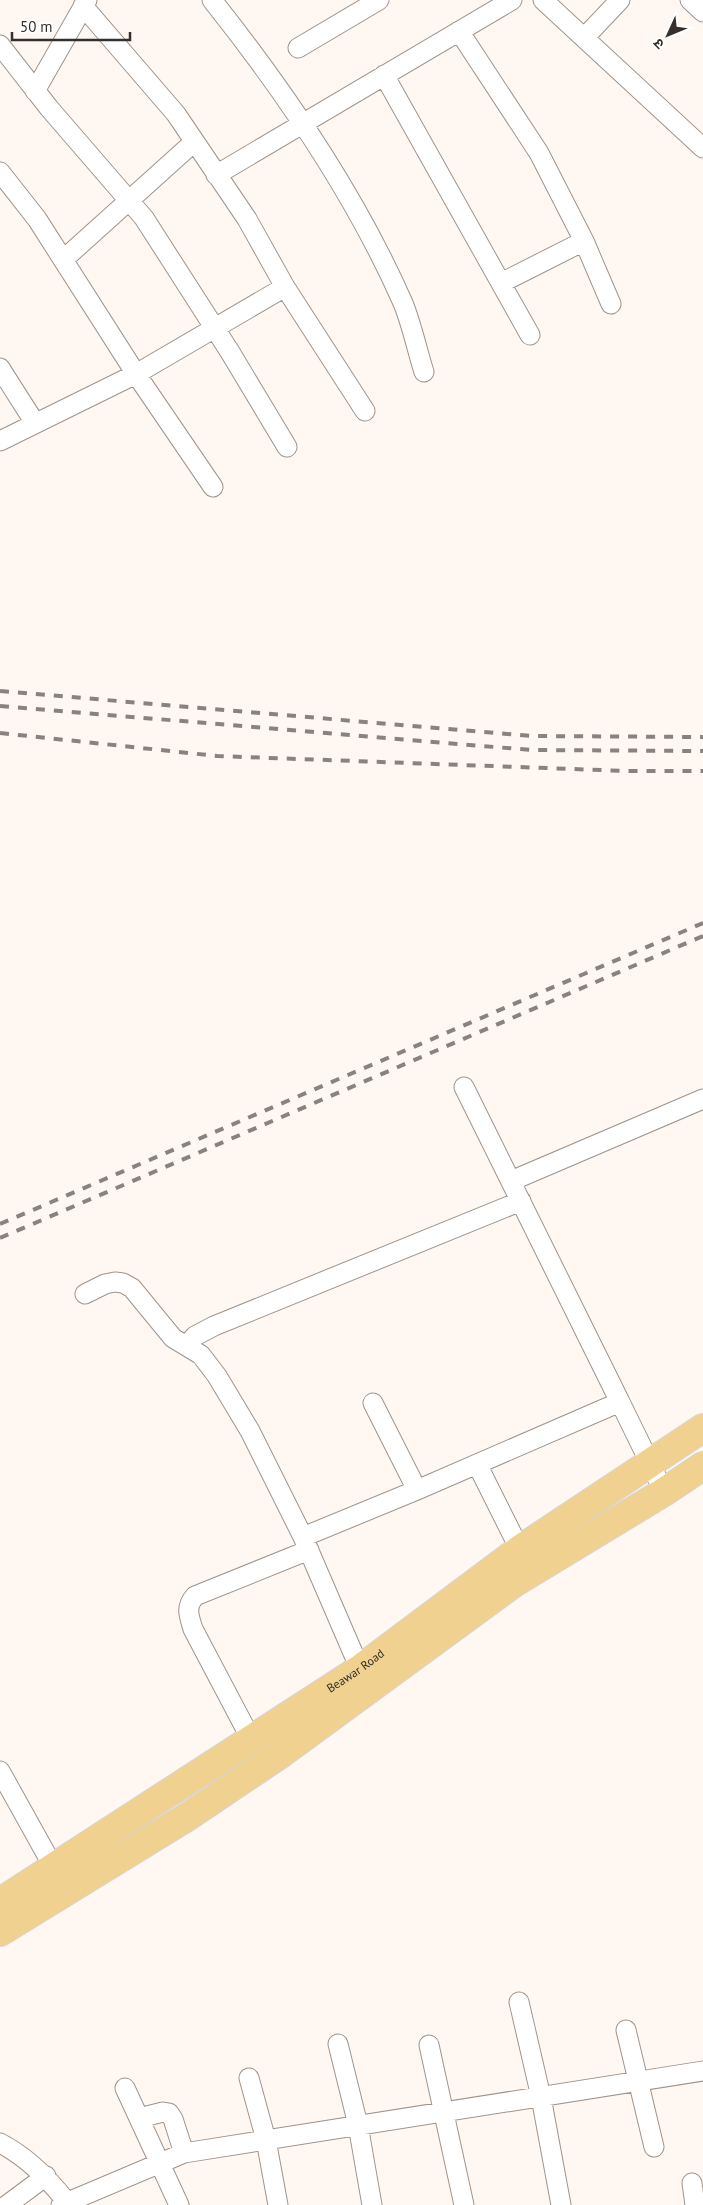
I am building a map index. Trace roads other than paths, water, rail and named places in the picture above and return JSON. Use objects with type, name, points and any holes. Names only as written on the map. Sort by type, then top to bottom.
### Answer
[{"type":"main road","name":"Beawar Road","points":[[0,1902],[526,1560],[651,1463],[703,1428]]},
{"type":"main road","name":"Beawar Road","points":[[0,1932],[187,1817],[282,1753],[460,1621],[526,1560],[664,1492],[703,1466]]},
{"type":"street","points":[[212,0],[248,45],[302,123],[365,224],[404,305],[424,372]]},
{"type":"street","points":[[298,48],[380,0]]},
{"type":"street","points":[[216,175],[512,0]]},
{"type":"street","points":[[543,0],[703,148]]},
{"type":"street","points":[[584,38],[620,0]]},
{"type":"street","points":[[690,0],[703,12]]},
{"type":"street","points":[[35,91],[85,3],[176,114],[247,219],[285,288],[364,411]]},
{"type":"street","points":[[459,31],[539,153],[584,241],[611,304]]},
{"type":"street","points":[[0,45],[35,91],[144,218],[215,328],[287,447]]},
{"type":"street","points":[[384,75],[530,335]]},
{"type":"street","points":[[64,259],[194,142]]},
{"type":"street","points":[[0,172],[37,219],[136,374],[213,487]]},
{"type":"street","points":[[501,283],[584,241]]},
{"type":"street","points":[[0,441],[136,374],[285,288]]},
{"type":"street","points":[[0,368],[35,423]]},
{"type":"street","points":[[464,1087],[664,1492]]},
{"type":"street","points":[[511,1180],[703,1099]]},
{"type":"street","points":[[186,1345],[195,1336],[214,1326],[521,1201]]},
{"type":"street","points":[[85,1294],[106,1284],[123,1282],[142,1298],[173,1338],[201,1355],[217,1376],[250,1431],[306,1543],[360,1669]]},
{"type":"street","points":[[251,1739],[193,1628],[188,1614],[189,1603],[195,1596],[417,1490],[620,1402]]},
{"type":"street","points":[[373,1403],[417,1490]]},
{"type":"street","points":[[477,1464],[526,1560]]},
{"type":"street","points":[[0,1772],[54,1868]]},
{"type":"street","points":[[519,2002],[541,2096],[560,2205]]},
{"type":"street","points":[[626,2030],[654,2147]]},
{"type":"street","points":[[338,2044],[358,2125],[372,2205]]},
{"type":"street","points":[[429,2045],[464,2205]]},
{"type":"street","points":[[0,2143],[13,2150],[46,2176],[64,2203],[184,2153],[703,2071]]},
{"type":"street","points":[[249,2078],[266,2140],[278,2205]]},
{"type":"street","points":[[124,2088],[179,2205]]},
{"type":"street","points":[[138,2118],[163,2112],[169,2113],[173,2119],[184,2153]]},
{"type":"street","points":[[7,2205],[46,2176]]},
{"type":"street","points":[[692,2183],[695,2205]]},
{"type":"railway","points":[[0,691],[531,736],[703,737]]},
{"type":"railway","points":[[0,706],[531,750],[703,751]]},
{"type":"railway","points":[[0,733],[217,756],[627,771],[703,771]]},
{"type":"railway","points":[[0,1224],[703,923]]},
{"type":"railway","points":[[0,1238],[703,936]]}]
